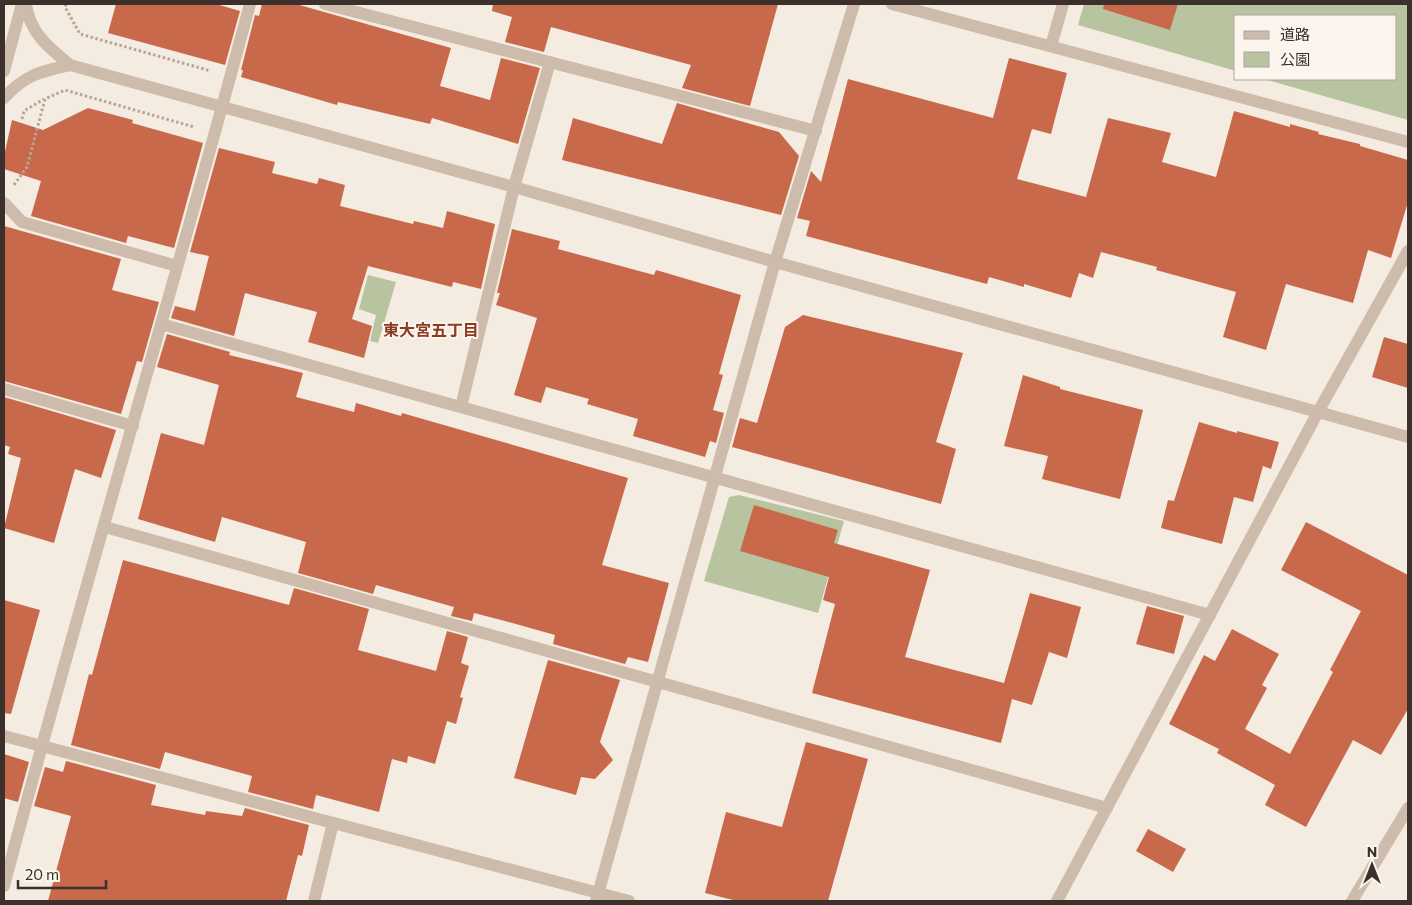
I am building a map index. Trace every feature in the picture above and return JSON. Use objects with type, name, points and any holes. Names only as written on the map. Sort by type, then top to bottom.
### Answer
[{"type":"street","points":[[24,4],[32,26],[41,40],[70,65],[514,187],[775,262],[1408,438]]},
{"type":"street","points":[[4,71],[24,4]]},
{"type":"street","points":[[4,886],[41,746],[223,108],[250,4]]},
{"type":"street","points":[[325,4],[816,131]]},
{"type":"street","points":[[597,897],[775,262],[854,4]]},
{"type":"street","points":[[892,4],[1408,142]]},
{"type":"street","points":[[1051,46],[1063,4]]},
{"type":"street","points":[[461,407],[514,187],[550,62]]},
{"type":"street","points":[[4,98],[30,75],[70,65]]},
{"type":"street","points":[[4,203],[22,222],[177,266]]},
{"type":"street","points":[[1057,901],[1318,412],[1408,251]]},
{"type":"street","points":[[161,324],[1210,615]]},
{"type":"street","points":[[4,389],[133,426]]},
{"type":"street","points":[[104,528],[1107,808]]},
{"type":"street","points":[[4,736],[333,823],[597,897],[629,901]]},
{"type":"street","points":[[1352,901],[1408,808]]},
{"type":"street","points":[[314,901],[333,823]]},
{"type":"path","points":[[65,5],[80,34],[213,72]]},
{"type":"path","points":[[22,119],[24,111],[65,90],[197,128]]},
{"type":"path","points":[[12,187],[27,167],[45,99]]},
{"type":"green space","points":[[1084,4],[1408,4],[1408,120],[1268,80],[1397,80],[1397,15],[1234,15],[1234,70],[1078,25]]},
{"type":"green space","points":[[368,275],[396,282],[378,343],[370,341],[376,315],[359,309]]},
{"type":"green space","points":[[739,495],[844,521],[818,613],[704,581],[729,497]]},
{"type":"building","points":[[116,4],[216,4],[240,11],[225,65],[108,33]]},
{"type":"building","points":[[262,4],[296,4],[451,48],[440,86],[490,100],[501,58],[540,68],[518,144],[432,118],[430,124],[338,102],[337,105],[241,77],[243,70],[241,70],[255,15],[259,16]]},
{"type":"building","points":[[493,4],[778,4],[750,106],[682,88],[691,65],[551,27],[544,52],[505,42],[512,17],[492,11]]},
{"type":"building","points":[[1104,4],[1178,4],[1170,30],[1103,9]]},
{"type":"building","points":[[1009,58],[1067,73],[1051,134],[1032,129],[1017,179],[1086,197],[1108,118],[1171,133],[1162,162],[1216,177],[1234,111],[1290,127],[1290,124],[1319,132],[1318,134],[1360,144],[1360,146],[1408,160],[1408,202],[1391,258],[1368,250],[1353,303],[1286,284],[1266,350],[1223,337],[1236,292],[1156,270],[1157,267],[1101,252],[1093,278],[1079,273],[1071,298],[1024,284],[1024,287],[989,277],[987,284],[806,236],[810,221],[797,218],[811,171],[821,182],[848,79],[993,118]]},
{"type":"building","points":[[677,103],[779,132],[799,156],[781,215],[562,160],[573,118],[662,144]]},
{"type":"building","points":[[88,108],[133,120],[132,123],[203,143],[174,248],[128,236],[126,243],[31,216],[41,181],[4,169],[4,156],[12,120],[43,130]]},
{"type":"building","points":[[219,148],[275,162],[272,173],[317,184],[319,178],[345,185],[340,206],[413,224],[414,221],[443,228],[447,211],[495,224],[481,289],[453,282],[452,287],[368,266],[352,319],[372,326],[364,358],[308,342],[317,312],[245,293],[234,336],[171,318],[175,306],[195,311],[209,256],[190,252]]},
{"type":"building","points":[[4,226],[121,259],[112,290],[159,302],[142,362],[137,361],[121,414],[4,381]]},
{"type":"building","points":[[512,229],[560,241],[558,249],[654,275],[656,270],[741,295],[719,374],[723,375],[713,410],[724,413],[716,443],[710,441],[705,457],[633,436],[638,419],[587,404],[589,399],[546,387],[541,403],[514,395],[537,318],[496,305]]},
{"type":"building","points":[[803,315],[963,353],[936,442],[956,449],[941,504],[732,447],[740,418],[757,423],[785,327]]},
{"type":"building","points":[[167,334],[230,352],[229,355],[303,373],[296,397],[354,412],[356,403],[401,416],[402,413],[628,478],[602,565],[669,583],[648,662],[628,657],[625,664],[553,644],[555,635],[505,621],[474,613],[472,621],[451,616],[454,607],[376,585],[373,594],[298,573],[306,542],[222,517],[215,542],[138,519],[161,433],[204,445],[219,385],[157,367]]},
{"type":"building","points":[[1384,337],[1408,344],[1408,388],[1372,377]]},
{"type":"building","points":[[1023,375],[1060,387],[1060,389],[1143,410],[1120,499],[1042,479],[1048,456],[1004,446]]},
{"type":"building","points":[[4,397],[116,430],[101,478],[75,469],[54,543],[4,528],[21,458],[8,454],[10,447],[4,445]]},
{"type":"building","points":[[1199,422],[1279,442],[1271,469],[1263,466],[1253,502],[1234,497],[1222,544],[1161,528],[1168,500],[1174,501]]},
{"type":"building","points":[[754,505],[838,530],[834,543],[930,570],[905,657],[1004,683],[1030,593],[1081,607],[1067,658],[1049,652],[1032,705],[1012,699],[1001,743],[812,693],[835,604],[823,600],[829,577],[740,551]]},
{"type":"building","points":[[1306,522],[1408,575],[1408,709],[1381,755],[1353,740],[1306,827],[1265,805],[1275,785],[1217,753],[1219,749],[1169,724],[1204,655],[1215,661],[1232,629],[1279,654],[1262,685],[1267,688],[1245,729],[1290,754],[1333,672],[1330,670],[1361,611],[1281,570]]},
{"type":"building","points":[[123,560],[289,605],[294,588],[369,609],[358,650],[436,671],[447,631],[468,637],[461,663],[469,666],[460,697],[463,698],[456,724],[447,721],[435,764],[408,756],[407,763],[392,759],[379,812],[316,795],[313,809],[248,792],[252,776],[165,752],[160,769],[71,745],[89,674],[92,675]]},
{"type":"building","points":[[4,600],[40,610],[11,714],[4,713]]},
{"type":"building","points":[[1147,606],[1184,616],[1174,654],[1136,644]]},
{"type":"building","points":[[548,660],[620,680],[600,742],[613,760],[595,779],[581,777],[576,795],[514,778]]},
{"type":"building","points":[[806,742],[868,759],[828,901],[737,901],[705,893],[726,812],[782,827]]},
{"type":"building","points":[[4,754],[29,762],[18,802],[4,798]]},
{"type":"building","points":[[66,761],[156,785],[151,805],[205,815],[206,811],[242,816],[245,808],[309,825],[302,856],[298,855],[286,901],[48,901],[71,816],[34,806],[45,767],[63,772]]},
{"type":"building","points":[[1148,829],[1186,849],[1173,872],[1136,851]]},
{"type":"district","name":"東大宮五丁目","points":[[431,329]]}]
